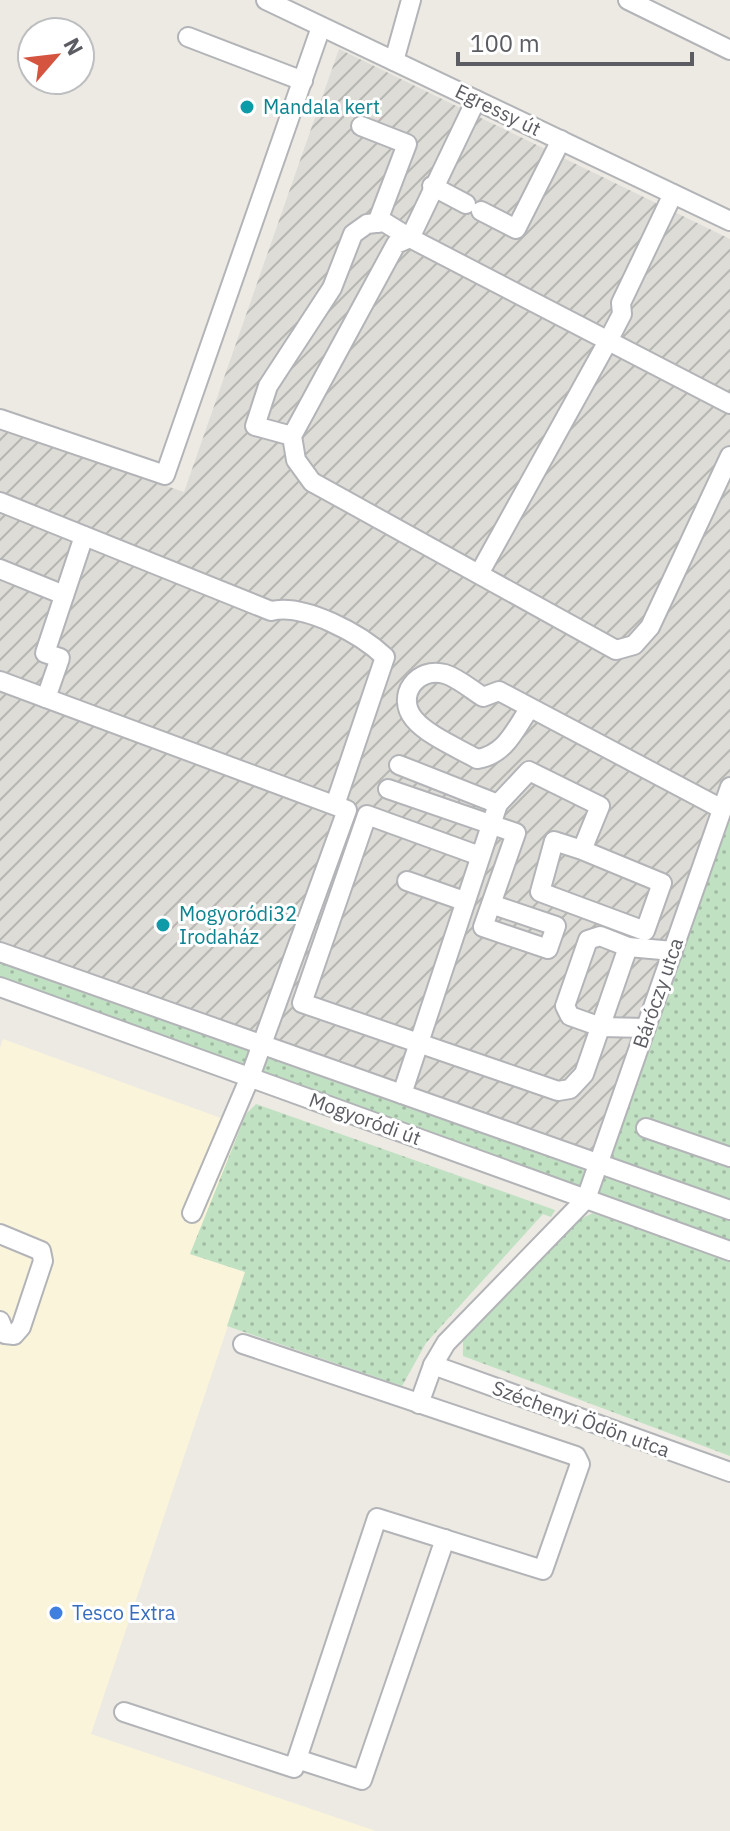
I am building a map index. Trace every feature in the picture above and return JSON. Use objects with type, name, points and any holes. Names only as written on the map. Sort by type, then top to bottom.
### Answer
[{"type":"street","name":"Egressy út","points":[[266,0],[730,221]]},
{"type":"street","points":[[394,61],[411,0]]},
{"type":"street","points":[[628,0],[730,50]]},
{"type":"street","points":[[0,419],[165,475],[321,27]]},
{"type":"street","points":[[188,37],[303,81]]},
{"type":"street","points":[[476,100],[432,186],[410,238],[396,244],[292,436],[296,460],[312,482],[616,650],[634,645],[650,627],[730,456]]},
{"type":"street","points":[[361,126],[407,144],[377,223]]},
{"type":"street","points":[[432,186],[516,229],[561,140]]},
{"type":"street","points":[[479,574],[608,341],[622,314],[621,303],[678,196]]},
{"type":"street","points":[[292,436],[255,426],[268,386],[332,288],[353,234],[367,224],[384,222],[730,404]]},
{"type":"street","points":[[0,502],[271,611],[287,607],[364,637],[385,657],[335,805]]},
{"type":"street","points":[[46,698],[60,658],[45,653],[84,536]]},
{"type":"street","points":[[0,569],[64,595]]},
{"type":"street","points":[[529,709],[506,745],[490,757],[477,759],[415,720],[406,706],[406,693],[411,683],[429,674],[445,674],[483,697],[499,691],[722,809]]},
{"type":"street","points":[[0,681],[347,810],[250,1077],[192,1213]]},
{"type":"street","points":[[399,765],[498,804]]},
{"type":"street","points":[[402,1094],[498,804],[529,771],[600,806],[582,850]]},
{"type":"street","name":"Báróczy utca","points":[[586,1199],[730,787]]},
{"type":"street","points":[[388,789],[516,833],[491,904]]},
{"type":"street","points":[[480,856],[367,815],[302,1003],[558,1091],[579,1083],[628,947]]},
{"type":"street","points":[[554,841],[582,850],[662,883],[645,931],[540,892],[554,841]]},
{"type":"street","points":[[407,881],[464,901]]},
{"type":"street","points":[[646,1028],[601,1027],[570,1016],[565,1006],[588,940],[600,936],[628,947],[673,951]]},
{"type":"street","name":"Mogyoródi út","points":[[2,957],[261,1044],[730,1210]]},
{"type":"street","name":"Mogyoródi út","points":[[0,987],[730,1251]]},
{"type":"street","points":[[646,1128],[730,1157]]},
{"type":"street","points":[[419,1404],[433,1365],[455,1333],[586,1199]]},
{"type":"street","points":[[0,1234],[41,1251],[43,1261],[21,1327],[14,1335],[5,1334],[0,1321]]},
{"type":"street","points":[[124,1712],[294,1768],[377,1518],[543,1570],[580,1464],[576,1456],[243,1344]]},
{"type":"street","name":"Széchenyi Ödön utca","points":[[433,1365],[730,1472]]},
{"type":"street","points":[[297,1759],[362,1780],[445,1539]]},
{"type":"shaded area","points":[[339,49],[730,239],[730,778],[596,1161],[0,944],[0,428],[184,492]]},
{"type":"shaded area","points":[[3,1039],[243,1126],[190,1254],[246,1272],[91,1734],[376,1831],[0,1831],[0,1048]]},
{"type":"green space","points":[[730,787],[730,1251],[0,987],[0,952],[598,1163]]},
{"type":"green space","points":[[256,1104],[555,1210],[551,1217],[543,1214],[426,1343],[402,1386],[227,1326],[245,1272],[190,1254],[246,1114]]},
{"type":"green space","points":[[593,1213],[730,1261],[730,1456],[463,1356],[463,1341],[570,1224]]},
{"type":"place","name":"Mandala kert","points":[[247,107]]},
{"type":"place","name":"Mogyoródi32 Irodaház","points":[[163,925]]},
{"type":"place","name":"Tesco Extra","points":[[56,1613]]}]
